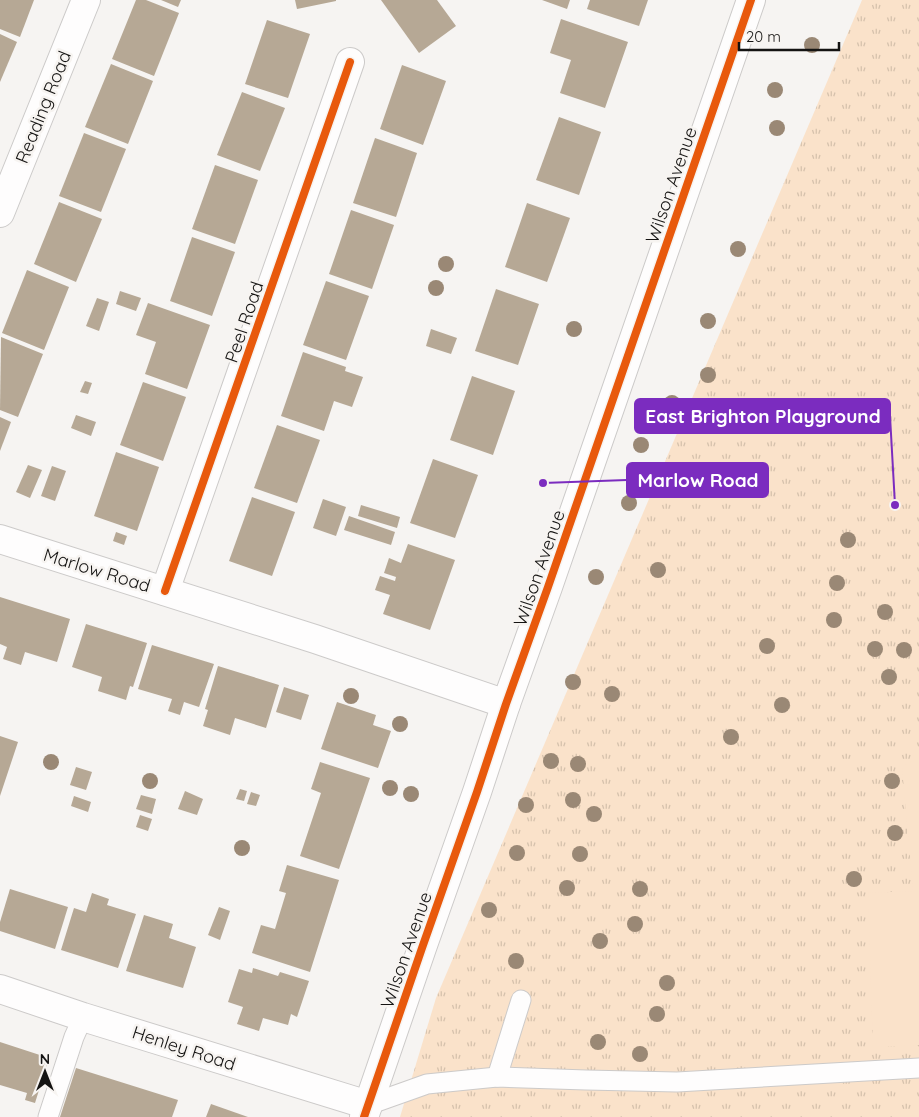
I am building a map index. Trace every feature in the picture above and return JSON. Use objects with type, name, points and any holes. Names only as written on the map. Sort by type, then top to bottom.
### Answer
[{"type":"street","name":"Reading Road","points":[[0,213],[86,0]]},
{"type":"street","name":"Wilson Avenue","points":[[366,1111],[751,0]]},
{"type":"street","name":"Peel Road","points":[[165,591],[350,62]]},
{"type":"street","name":"Marlow Road","points":[[0,539],[315,638],[506,704]]},
{"type":"street","name":"Henley Road","points":[[0,989],[366,1111]]},
{"type":"lane","points":[[497,1077],[521,1000]]},
{"type":"lane","points":[[48,1117],[74,1036],[83,1016]]},
{"type":"lane","points":[[366,1111],[427,1084],[497,1077],[677,1082],[919,1068]]},
{"type":"green space","points":[[862,0],[919,0],[919,1117],[400,1117],[436,998]]},
{"type":"green space","points":[[919,757],[919,1045],[873,1047],[868,893],[913,891],[902,767]]},
{"type":"building","points":[[0,0],[34,0],[20,37],[0,29]]},
{"type":"building","points":[[136,0],[146,0],[179,13],[154,76],[112,59]]},
{"type":"building","points":[[161,0],[181,0],[178,7]]},
{"type":"building","points":[[295,0],[336,0],[336,1],[297,9]]},
{"type":"building","points":[[381,0],[437,0],[456,26],[419,53]]},
{"type":"building","points":[[542,0],[570,0],[567,9]]},
{"type":"building","points":[[590,0],[648,0],[639,26],[587,9]]},
{"type":"building","points":[[561,19],[628,42],[605,108],[560,93],[571,60],[550,53]]},
{"type":"building","points":[[267,20],[310,34],[288,98],[245,84]]},
{"type":"building","points":[[0,34],[17,42],[0,82]]},
{"type":"building","points":[[111,64],[153,81],[128,144],[85,127]]},
{"type":"building","points":[[402,65],[446,81],[423,145],[380,129]]},
{"type":"building","points":[[242,92],[285,108],[260,171],[217,155]]},
{"type":"building","points":[[559,117],[601,132],[579,195],[536,180]]},
{"type":"building","points":[[84,133],[126,149],[101,212],[59,196]]},
{"type":"building","points":[[375,138],[417,153],[396,217],[353,203]]},
{"type":"building","points":[[215,165],[258,180],[235,244],[192,229]]},
{"type":"building","points":[[59,202],[102,219],[76,282],[34,264]]},
{"type":"building","points":[[527,203],[570,218],[547,282],[505,267]]},
{"type":"building","points":[[351,210],[394,225],[372,289],[329,274]]},
{"type":"building","points":[[192,237],[235,252],[212,316],[170,301]]},
{"type":"building","points":[[27,270],[69,287],[44,350],[2,333]]},
{"type":"building","points":[[326,281],[369,296],[346,360],[303,345]]},
{"type":"building","points":[[496,289],[539,304],[518,365],[475,351]]},
{"type":"building","points":[[120,291],[141,298],[136,311],[116,304]]},
{"type":"building","points":[[97,298],[109,302],[99,331],[86,326]]},
{"type":"building","points":[[148,303],[210,325],[187,389],[145,374],[156,342],[136,335]]},
{"type":"building","points":[[431,329],[457,338],[451,354],[426,346]]},
{"type":"building","points":[[1,337],[43,354],[18,417],[0,410]]},
{"type":"building","points":[[303,352],[346,367],[345,371],[363,377],[352,407],[334,401],[324,431],[281,416]]},
{"type":"building","points":[[472,376],[515,391],[493,455],[450,440]]},
{"type":"building","points":[[85,381],[92,383],[88,394],[80,392]]},
{"type":"building","points":[[143,382],[186,397],[163,461],[120,445]]},
{"type":"building","points":[[76,415],[96,422],[91,436],[71,428]]},
{"type":"building","points":[[0,417],[11,422],[0,451]]},
{"type":"building","points":[[277,425],[320,440],[297,503],[254,488]]},
{"type":"building","points":[[116,452],[159,467],[137,531],[94,516]]},
{"type":"building","points":[[433,459],[478,475],[455,538],[410,523]]},
{"type":"building","points":[[28,465],[42,470],[30,498],[16,492]]},
{"type":"building","points":[[52,466],[66,471],[55,501],[41,496]]},
{"type":"building","points":[[252,497],[295,512],[272,576],[229,561]]},
{"type":"building","points":[[323,499],[346,507],[336,536],[313,528]]},
{"type":"building","points":[[361,505],[400,517],[397,528],[358,516]]},
{"type":"building","points":[[349,516],[395,532],[391,545],[344,530]]},
{"type":"building","points":[[116,532],[127,536],[124,545],[113,541]]},
{"type":"building","points":[[408,544],[455,560],[430,630],[383,614],[390,595],[375,590],[380,576],[395,581],[396,577],[384,573],[389,558],[401,563]]},
{"type":"building","points":[[0,597],[70,619],[57,662],[25,652],[21,665],[3,659],[7,647],[0,644]]},
{"type":"building","points":[[86,624],[147,643],[133,687],[130,686],[126,700],[98,691],[102,677],[72,667]]},
{"type":"building","points":[[152,645],[214,664],[199,707],[184,702],[180,715],[168,711],[172,699],[138,689]]},
{"type":"building","points":[[218,666],[279,685],[266,728],[235,718],[230,735],[203,726],[208,710],[205,709]]},
{"type":"building","points":[[284,687],[309,695],[301,720],[276,712]]},
{"type":"building","points":[[337,702],[376,715],[373,725],[391,731],[378,768],[321,749]]},
{"type":"building","points":[[0,736],[18,742],[0,796]]},
{"type":"building","points":[[320,762],[370,778],[339,869],[300,856],[321,793],[311,789]]},
{"type":"building","points":[[76,767],[92,772],[86,790],[70,785]]},
{"type":"building","points":[[240,789],[247,791],[244,801],[236,799]]},
{"type":"building","points":[[185,791],[203,799],[197,815],[178,809]]},
{"type":"building","points":[[251,792],[260,795],[256,806],[247,804]]},
{"type":"building","points":[[141,795],[156,799],[152,814],[136,809]]},
{"type":"building","points":[[74,796],[91,802],[88,812],[71,806]]},
{"type":"building","points":[[140,815],[152,819],[148,831],[136,827]]},
{"type":"building","points":[[287,865],[339,880],[310,972],[252,953],[261,925],[275,929],[286,893],[279,891]]},
{"type":"building","points":[[10,889],[68,907],[55,949],[0,931],[0,922]]},
{"type":"building","points":[[92,893],[109,899],[107,905],[136,914],[118,968],[61,950],[74,908],[86,912]]},
{"type":"building","points":[[219,907],[230,911],[220,940],[208,935]]},
{"type":"building","points":[[144,915],[173,924],[169,938],[196,947],[183,988],[126,971]]},
{"type":"building","points":[[253,968],[278,976],[280,972],[309,981],[297,1017],[291,1014],[288,1025],[263,1018],[259,1031],[237,1024],[243,1007],[228,1002],[239,969],[252,973]]},
{"type":"building","points":[[0,1042],[49,1058],[35,1103],[25,1100],[27,1093],[0,1085]]},
{"type":"building","points":[[76,1068],[178,1100],[172,1117],[60,1117]]},
{"type":"building","points":[[211,1104],[248,1117],[206,1117]]},
{"type":"cycle path","points":[[364,1117],[751,0]]},
{"type":"cycle path","points":[[165,591],[350,62]]},
{"type":"place","name":"Marlow Road","points":[[543,483]]},
{"type":"place","name":"East Brighton Playground","points":[[895,505]]}]
